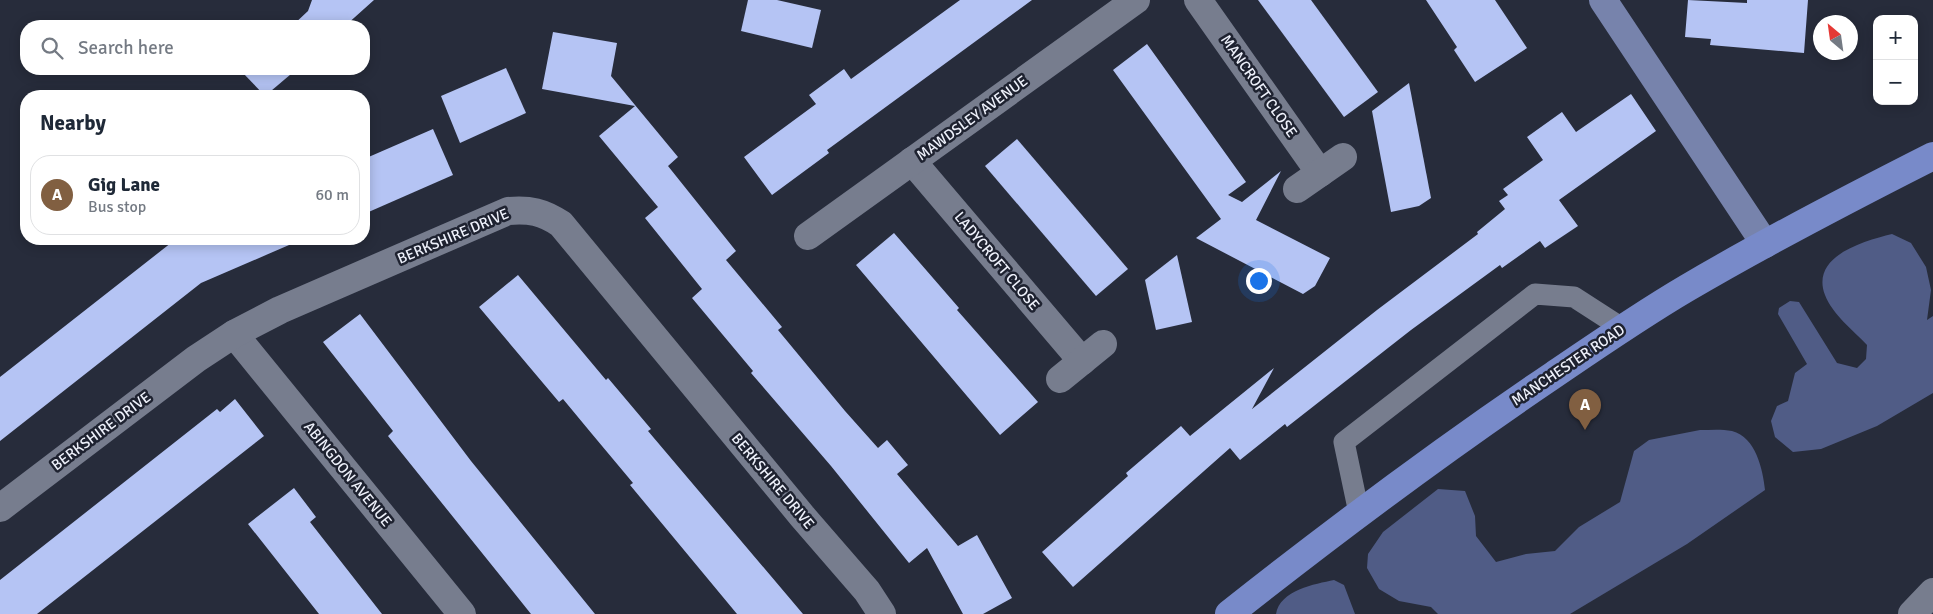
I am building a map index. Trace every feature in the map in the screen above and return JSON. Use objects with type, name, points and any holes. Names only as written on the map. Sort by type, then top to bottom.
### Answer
[{"type":"main road","name":"MANCHESTER ROAD","points":[[1229,614],[1359,513],[1466,434],[1622,328],[1686,288],[1765,244],[1933,156]]},
{"type":"street","name":"MAWDSLEY AVENUE","points":[[808,236],[1136,0]]},
{"type":"street","name":"MANCROFT CLOSE","points":[[1198,0],[1320,173]]},
{"type":"street","points":[[1603,0],[1765,244]]},
{"type":"street","points":[[1297,189],[1343,157]]},
{"type":"street","name":"LADYCROFT CLOSE","points":[[912,161],[1082,361]]},
{"type":"street","name":"BERKSHIRE DRIVE","points":[[0,508],[196,358],[234,334],[280,310],[508,211],[527,209],[546,214],[561,224],[802,516],[867,591],[882,614]]},
{"type":"street","name":"ABINGDON AVENUE","points":[[234,334],[462,614]]},
{"type":"street","points":[[1060,379],[1103,344]]},
{"type":"street","points":[[1912,614],[1933,592]]},
{"type":"lane","points":[[1359,513],[1344,442],[1536,294],[1574,297],[1622,328]]},
{"type":"shaded area","points":[[1892,234],[1911,243],[1926,267],[1931,290],[1927,320],[1933,316],[1933,393],[1877,426],[1821,449],[1793,452],[1775,437],[1771,421],[1777,406],[1788,401],[1795,373],[1807,364],[1778,314],[1779,308],[1790,301],[1799,302],[1837,363],[1857,368],[1866,359],[1867,345],[1828,302],[1822,281],[1825,270],[1832,260],[1842,253],[1868,241]]},
{"type":"shaded area","points":[[1700,430],[1732,431],[1740,434],[1747,440],[1757,455],[1765,490],[1687,544],[1570,614],[1438,614],[1431,607],[1399,601],[1379,589],[1367,568],[1368,554],[1383,532],[1438,489],[1465,491],[1475,516],[1476,536],[1496,562],[1526,554],[1555,551],[1579,527],[1620,502],[1634,451],[1649,440]]},
{"type":"shaded area","points":[[1334,580],[1344,585],[1355,614],[1276,614],[1284,599],[1291,594],[1308,586]]},
{"type":"building","points":[[312,0],[374,0],[352,20],[298,20],[308,11]]},
{"type":"building","points":[[748,0],[777,0],[821,10],[812,48],[741,31]]},
{"type":"building","points":[[960,0],[1032,0],[827,150],[829,153],[772,195],[744,157],[816,104],[809,95],[844,69],[851,79]]},
{"type":"building","points":[[1258,0],[1311,0],[1378,92],[1344,117]]},
{"type":"building","points":[[1426,0],[1495,0],[1527,48],[1475,82],[1454,50],[1457,47]]},
{"type":"building","points":[[1688,0],[1747,3],[1747,0],[1808,0],[1804,53],[1710,45],[1711,39],[1685,37]]},
{"type":"building","points":[[553,32],[617,43],[611,76],[678,157],[668,166],[736,251],[726,260],[782,327],[778,330],[845,411],[878,448],[887,440],[908,465],[897,474],[958,546],[977,535],[1012,598],[983,614],[963,614],[927,548],[909,563],[831,466],[751,373],[753,371],[692,298],[702,289],[645,218],[658,207],[599,136],[635,106],[542,89]]},
{"type":"building","points":[[1147,44],[1246,182],[1228,195],[1242,202],[1281,171],[1256,220],[1330,258],[1315,286],[1303,294],[1196,238],[1221,219],[1113,70]]},
{"type":"building","points":[[506,68],[526,113],[460,143],[441,96]]},
{"type":"building","points":[[245,75],[290,75],[272,90],[259,90]]},
{"type":"building","points":[[1409,83],[1431,198],[1419,206],[1391,212],[1372,111]]},
{"type":"building","points":[[1631,94],[1656,131],[1559,200],[1578,226],[1545,248],[1540,241],[1502,268],[1500,265],[1411,330],[1287,427],[1285,424],[1240,460],[1230,448],[1073,587],[1042,552],[1128,476],[1126,473],[1181,426],[1190,436],[1274,368],[1252,409],[1377,310],[1478,234],[1477,232],[1505,209],[1499,201],[1508,195],[1503,189],[1543,160],[1527,137],[1562,112],[1576,132]]},
{"type":"building","points":[[433,129],[453,175],[370,211],[370,156]]},
{"type":"building","points":[[1017,139],[1128,269],[1096,296],[985,166]]},
{"type":"building","points":[[894,233],[959,308],[957,310],[1038,402],[1000,435],[856,265]]},
{"type":"building","points":[[168,245],[289,245],[201,283],[0,441],[0,377]]},
{"type":"building","points":[[1177,255],[1192,322],[1156,330],[1145,280]]},
{"type":"building","points":[[518,275],[606,380],[608,378],[651,429],[648,431],[803,614],[737,614],[630,485],[633,483],[563,399],[559,402],[479,307]]},
{"type":"building","points":[[360,314],[471,461],[595,614],[531,614],[388,436],[393,431],[323,342]]},
{"type":"building","points":[[235,399],[264,436],[37,614],[0,614],[0,580],[217,409],[220,412]]},
{"type":"building","points":[[294,488],[316,517],[310,522],[382,614],[319,614],[248,524]]},
{"type":"place","name":"Gig Lane","points":[[1585,430]]}]
